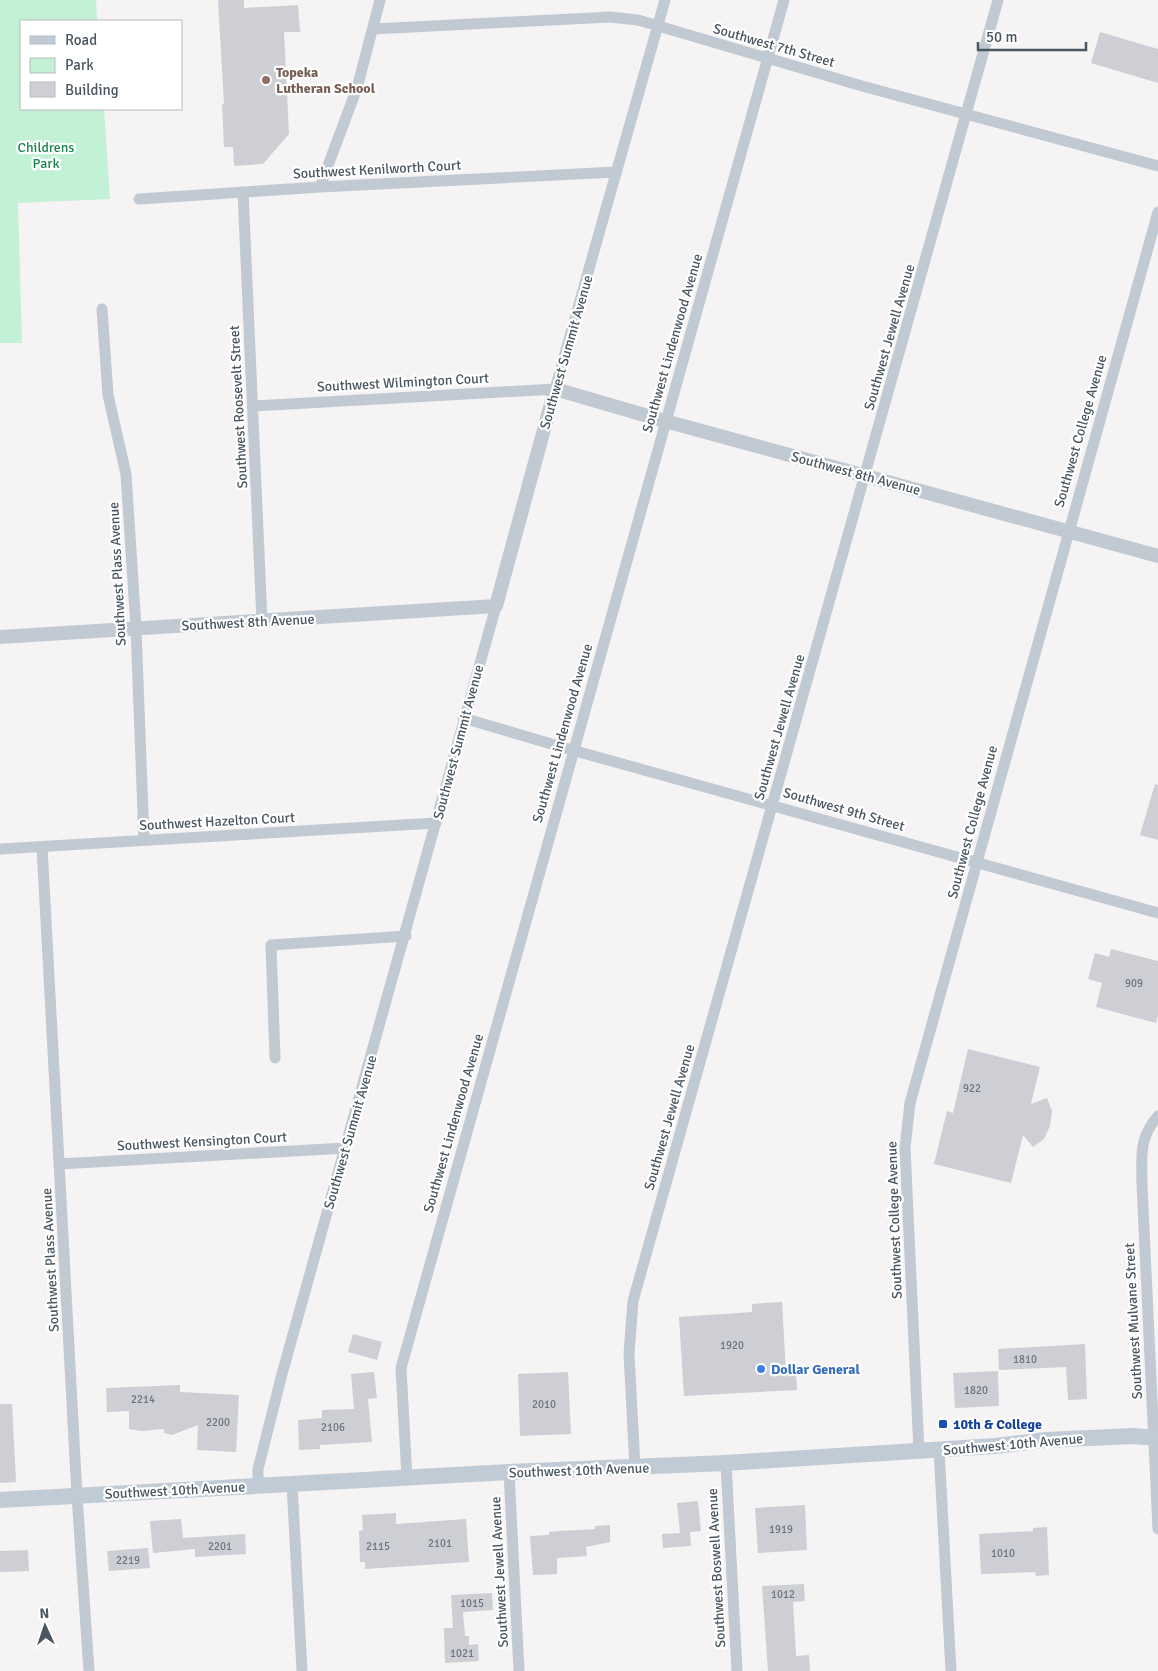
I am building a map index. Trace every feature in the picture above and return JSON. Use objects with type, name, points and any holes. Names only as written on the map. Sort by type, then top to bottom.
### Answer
[{"type":"main road","name":"Southwest 10th Avenue","points":[[0,1500],[509,1472],[726,1464],[939,1450],[1046,1440],[1133,1436],[1156,1438]]},
{"type":"street","points":[[320,187],[357,88],[380,0]]},
{"type":"street","name":"Southwest Summit Avenue","points":[[258,1485],[258,1469],[280,1384],[406,936],[463,718],[496,606],[554,388],[665,0]]},
{"type":"street","name":"Southwest Lindenwood Avenue","points":[[407,1478],[400,1368],[784,0]]},
{"type":"street","name":"Southwest Jewell Avenue","points":[[635,1468],[629,1354],[633,1301],[998,0]]},
{"type":"street","name":"Southwest 7th Street","points":[[373,29],[610,18],[638,20],[966,115],[1158,166]]},
{"type":"street","name":"Southwest Kenilworth Court","points":[[139,200],[320,187],[616,172]]},
{"type":"street","name":"Southwest Roosevelt Street","points":[[243,192],[262,621]]},
{"type":"street","name":"Southwest College Avenue","points":[[919,1451],[905,1148],[910,1103],[1158,212]]},
{"type":"street","name":"Southwest Plass Avenue","points":[[102,309],[108,395],[126,474],[136,628],[144,840]]},
{"type":"street","name":"Southwest 8th Avenue","points":[[554,388],[665,421],[1158,556]]},
{"type":"street","name":"Southwest Wilmington Court","points":[[253,406],[554,388]]},
{"type":"street","name":"Southwest 8th Avenue","points":[[0,637],[496,606]]},
{"type":"street","name":"Southwest 9th Street","points":[[463,718],[1158,913]]},
{"type":"street","name":"Southwest Hazelton Court","points":[[0,850],[436,823]]},
{"type":"street","name":"Southwest Plass Avenue","points":[[42,847],[89,1671]]},
{"type":"street","points":[[275,1058],[271,945],[406,936]]},
{"type":"street","name":"Southwest Mulvane Street","points":[[1158,1116],[1144,1134],[1142,1141],[1142,1185],[1156,1438],[1158,1529]]},
{"type":"street","name":"Southwest Kensington Court","points":[[59,1164],[346,1148]]},
{"type":"street","points":[[939,1450],[951,1671]]},
{"type":"street","name":"Southwest Boswell Avenue","points":[[726,1464],[737,1671]]},
{"type":"street","name":"Southwest Jewell Avenue","points":[[509,1472],[519,1671]]},
{"type":"street","points":[[292,1484],[302,1671]]},
{"type":"green space","name":"Childrens Park","points":[[0,0],[96,0],[97,20],[20,20],[20,110],[104,110],[110,199],[18,203],[22,343],[0,343]]},
{"type":"building","name":"Topeka Lutheran School","points":[[218,0],[244,0],[244,8],[298,5],[300,32],[284,32],[289,134],[263,164],[234,166],[233,147],[224,147],[222,104],[224,104]]},
{"type":"building","points":[[1100,32],[1158,49],[1158,83],[1091,63]]},
{"type":"building","points":[[1155,784],[1158,785],[1158,840],[1140,835]]},
{"type":"building","points":[[1111,949],[1158,961],[1158,1015],[1156,1023],[1096,1007],[1102,983],[1088,979],[1095,953],[1109,957]]},
{"type":"building","points":[[968,1049],[1040,1067],[1031,1104],[1047,1098],[1052,1111],[1050,1126],[1044,1139],[1033,1147],[1023,1135],[1011,1183],[934,1164],[947,1111],[953,1113]]},
{"type":"building","points":[[782,1302],[786,1373],[796,1373],[797,1390],[684,1396],[679,1317],[752,1312],[752,1304]]},
{"type":"building","points":[[353,1334],[382,1342],[377,1360],[348,1352]]},
{"type":"building","points":[[1085,1344],[1087,1399],[1068,1400],[1066,1367],[999,1370],[998,1349]]},
{"type":"building","points":[[998,1371],[999,1406],[955,1408],[953,1373]]},
{"type":"building","points":[[374,1372],[377,1398],[368,1399],[372,1442],[320,1445],[320,1449],[299,1450],[298,1420],[322,1418],[322,1410],[354,1409],[351,1374]]},
{"type":"building","points":[[568,1372],[571,1434],[520,1436],[518,1374]]},
{"type":"building","points":[[180,1385],[180,1392],[239,1395],[236,1452],[197,1450],[198,1425],[172,1435],[164,1433],[164,1429],[141,1431],[129,1429],[129,1411],[107,1412],[106,1388]]},
{"type":"building","points":[[0,1404],[12,1404],[16,1482],[0,1483]]},
{"type":"building","points":[[698,1501],[701,1531],[690,1532],[691,1546],[663,1548],[662,1534],[680,1533],[677,1503]]},
{"type":"building","points":[[805,1505],[807,1550],[758,1553],[755,1508]]},
{"type":"building","points":[[396,1513],[396,1524],[466,1519],[469,1562],[365,1569],[365,1562],[360,1562],[359,1531],[363,1530],[362,1515]]},
{"type":"building","points":[[181,1519],[183,1538],[245,1534],[246,1554],[195,1557],[195,1549],[153,1553],[150,1521]]},
{"type":"building","points":[[610,1525],[610,1542],[586,1547],[587,1556],[557,1558],[557,1574],[533,1575],[530,1536],[549,1535],[549,1532],[595,1529],[595,1526]]},
{"type":"building","points":[[1047,1527],[1049,1575],[1036,1576],[1035,1572],[981,1574],[979,1534],[1033,1531],[1033,1528]]},
{"type":"building","points":[[148,1548],[150,1568],[109,1571],[107,1551]]},
{"type":"building","points":[[28,1550],[29,1571],[0,1572],[0,1551]]},
{"type":"building","points":[[804,1584],[805,1601],[793,1602],[796,1656],[809,1655],[810,1671],[768,1671],[762,1586]]},
{"type":"building","points":[[492,1593],[493,1610],[463,1612],[465,1636],[469,1636],[469,1645],[478,1644],[479,1661],[445,1663],[444,1628],[453,1628],[451,1595]]},
{"type":"place","name":"Topeka Lutheran School","points":[[266,80]]},
{"type":"place","name":"Dollar General","points":[[761,1369]]},
{"type":"place","name":"10th & College","points":[[943,1424]]}]
